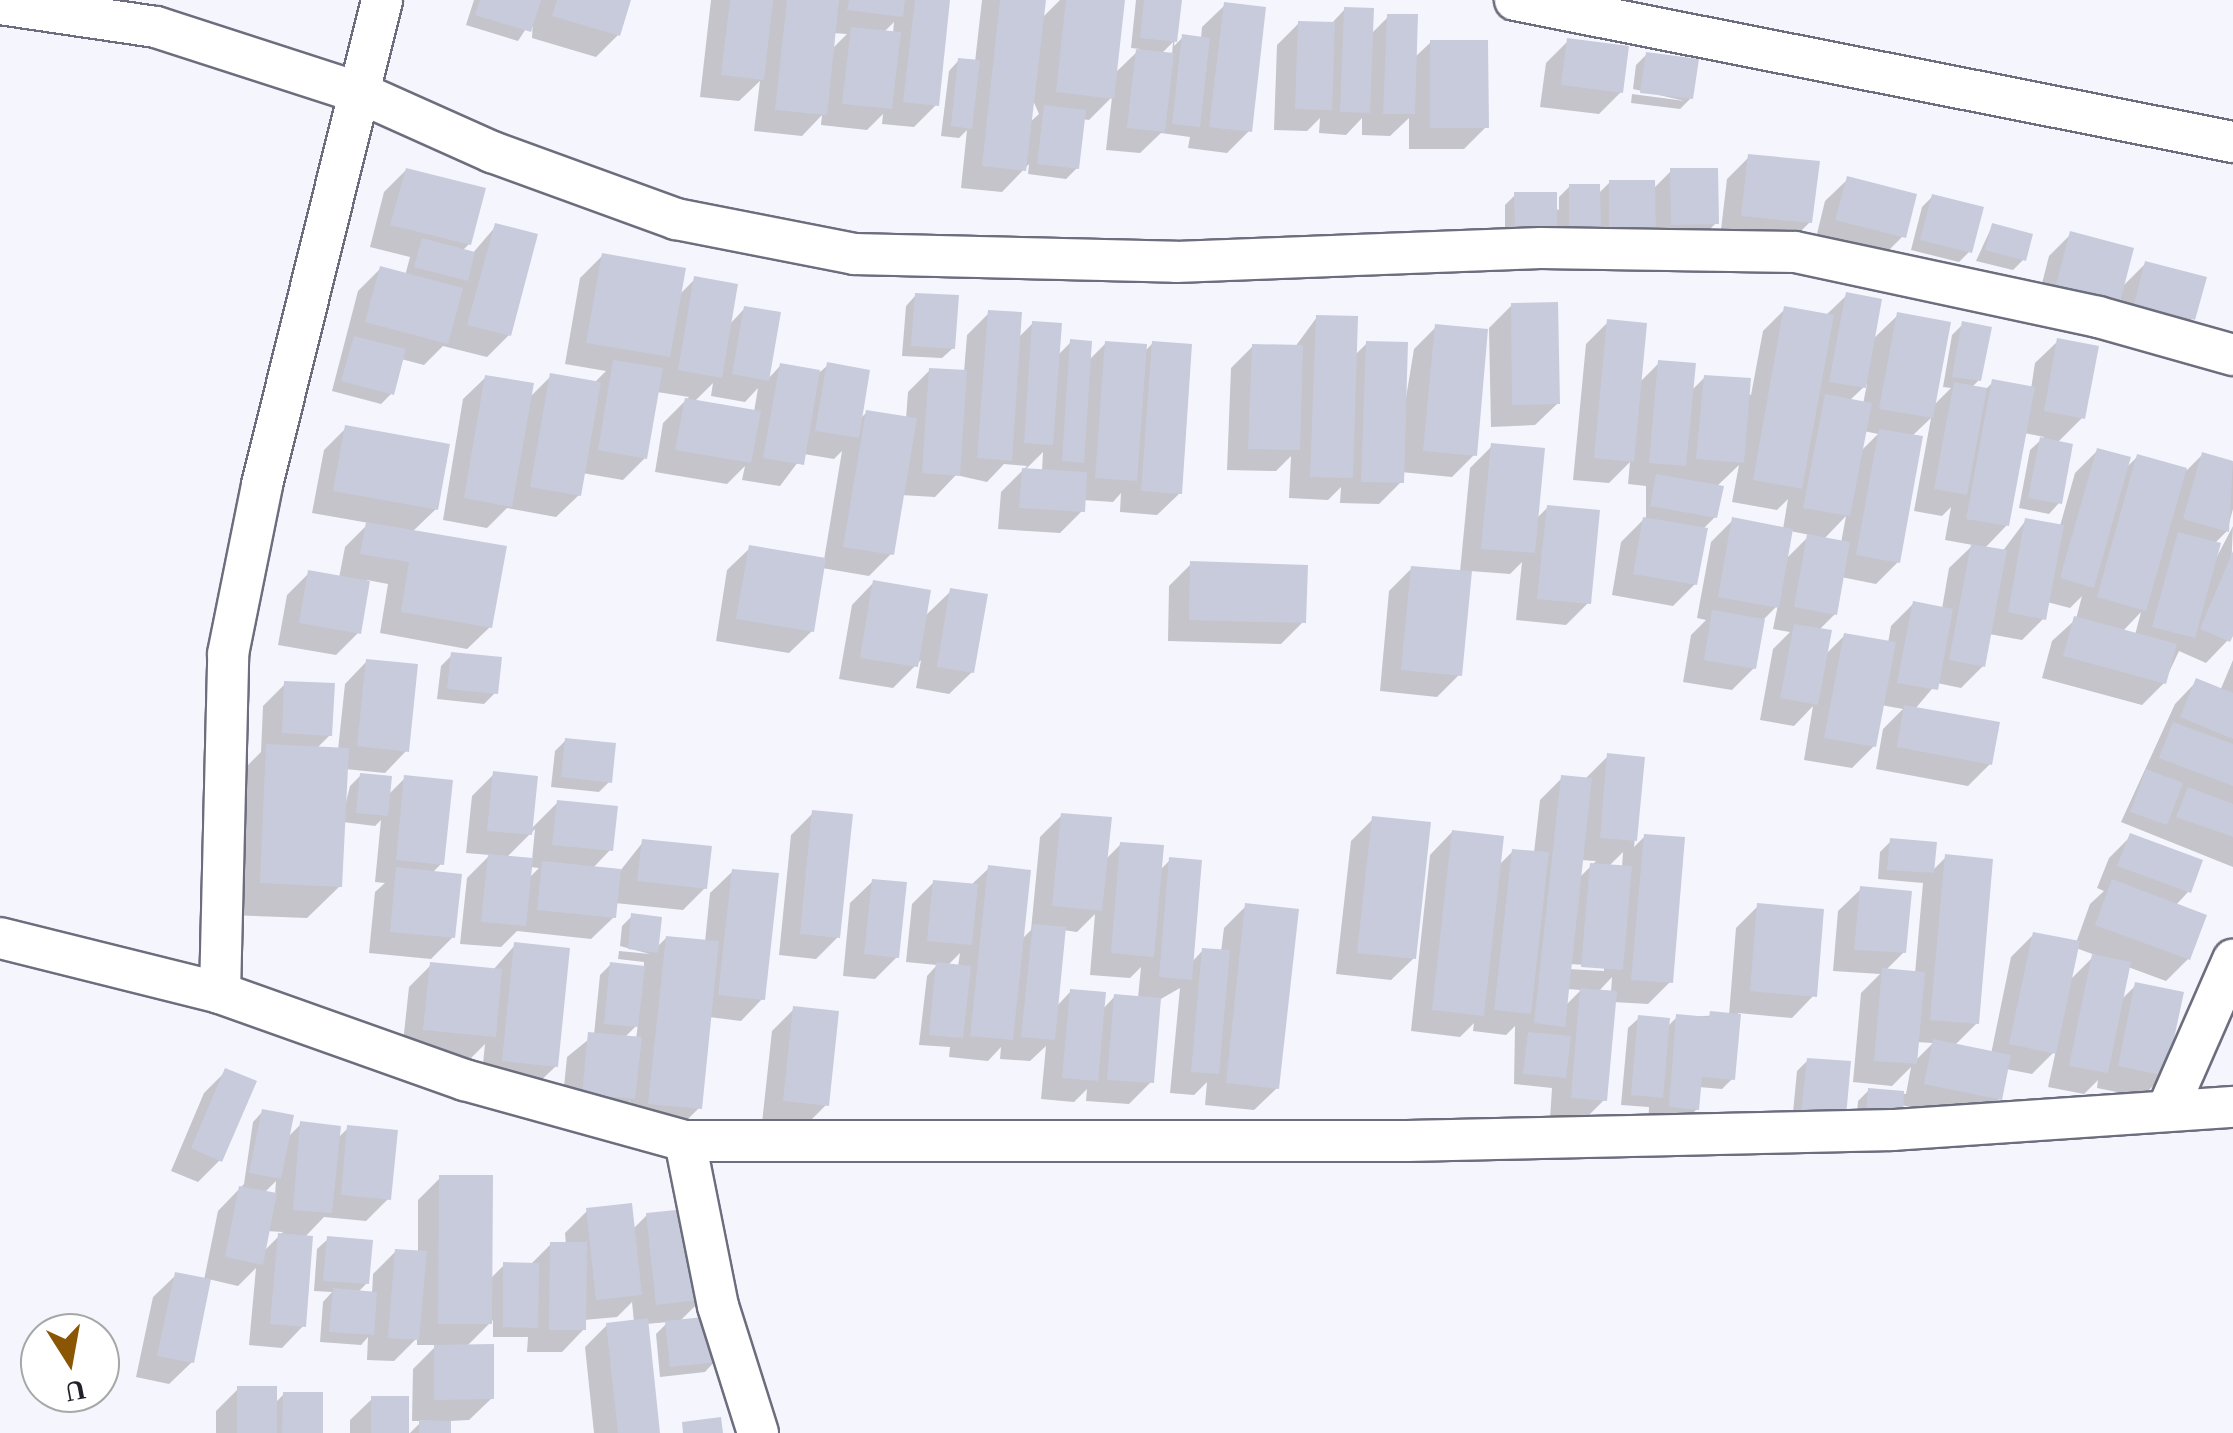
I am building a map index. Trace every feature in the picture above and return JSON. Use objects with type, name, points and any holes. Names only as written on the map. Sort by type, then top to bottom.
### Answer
[{"type":"street","points":[[220,993],[228,654],[262,485],[382,0]]},
{"type":"street","points":[[1515,0],[2233,142]]},
{"type":"street","points":[[0,4],[156,28],[360,93],[492,152],[676,219],[854,254],[1176,262],[1599,247],[1794,252],[2098,318],[2233,355]]},
{"type":"street","points":[[0,938],[220,993],[465,1080],[684,1142],[1407,1141],[1893,1130],[2168,1108],[2233,1107]]},
{"type":"street","points":[[2168,1108],[2233,960]]},
{"type":"street","points":[[684,1142],[718,1306],[758,1433]]},
{"type":"building","points":[[480,0],[541,0],[531,32],[475,15]]},
{"type":"building","points":[[557,0],[631,0],[620,36],[552,16]]},
{"type":"building","points":[[730,0],[773,0],[764,80],[721,75]]},
{"type":"building","points":[[787,0],[839,0],[827,115],[775,110]]},
{"type":"building","points":[[849,0],[905,0],[903,17],[847,10]]},
{"type":"building","points":[[915,0],[950,0],[939,106],[903,102]]},
{"type":"building","points":[[1000,0],[1046,0],[1026,171],[982,166]]},
{"type":"building","points":[[1066,0],[1125,0],[1114,99],[1056,92]]},
{"type":"building","points":[[1144,0],[1182,0],[1177,42],[1140,38]]},
{"type":"building","points":[[1224,2],[1266,7],[1252,132],[1209,127]]},
{"type":"building","points":[[1344,7],[1374,8],[1370,113],[1340,112]]},
{"type":"building","points":[[1387,14],[1418,14],[1415,114],[1383,114]]},
{"type":"building","points":[[1298,21],[1335,22],[1332,110],[1295,109]]},
{"type":"building","points":[[851,27],[901,32],[892,109],[842,104]]},
{"type":"building","points":[[1182,34],[1210,38],[1200,127],[1172,124]]},
{"type":"building","points":[[1567,38],[1629,46],[1623,93],[1561,85]]},
{"type":"building","points":[[1430,40],[1488,40],[1489,128],[1430,128]]},
{"type":"building","points":[[1136,49],[1174,53],[1165,132],[1127,128]]},
{"type":"building","points":[[1646,52],[1699,59],[1693,99],[1640,93]]},
{"type":"building","points":[[958,58],[980,60],[972,129],[951,126]]},
{"type":"building","points":[[1044,105],[1086,110],[1079,169],[1037,164]]},
{"type":"building","points":[[1748,154],[1820,161],[1812,223],[1741,216]]},
{"type":"building","points":[[406,168],[486,188],[471,245],[390,225]]},
{"type":"building","points":[[1670,168],[1718,168],[1719,224],[1671,225]]},
{"type":"building","points":[[1847,176],[1917,194],[1906,238],[1835,220]]},
{"type":"building","points":[[1609,180],[1655,180],[1656,236],[1609,236]]},
{"type":"building","points":[[1569,184],[1600,184],[1601,230],[1569,231]]},
{"type":"building","points":[[1514,192],[1557,192],[1557,236],[1515,236]]},
{"type":"building","points":[[1932,194],[1984,207],[1972,253],[1920,240]]},
{"type":"building","points":[[495,223],[538,234],[511,336],[467,325]]},
{"type":"building","points":[[1992,223],[2033,234],[2026,261],[1985,250]]},
{"type":"building","points":[[2070,231],[2134,248],[2120,302],[2056,285]]},
{"type":"building","points":[[422,238],[475,252],[468,281],[414,267]]},
{"type":"building","points":[[602,253],[686,268],[670,357],[586,343]]},
{"type":"building","points":[[2145,261],[2207,277],[2195,320],[2134,304]]},
{"type":"building","points":[[380,266],[463,288],[448,344],[365,322]]},
{"type":"building","points":[[694,276],[738,284],[722,378],[678,370]]},
{"type":"building","points":[[1846,292],[1882,299],[1866,388],[1829,382]]},
{"type":"building","points":[[915,293],[959,295],[955,349],[911,346]]},
{"type":"building","points":[[1558,302],[1560,404],[1512,405],[1511,303]]},
{"type":"building","points":[[744,306],[781,312],[769,381],[732,374]]},
{"type":"building","points":[[1784,306],[1834,315],[1802,489],[1753,480]]},
{"type":"building","points":[[988,310],[1022,312],[1012,461],[977,458]]},
{"type":"building","points":[[1897,312],[1951,322],[1933,418],[1879,409]]},
{"type":"building","points":[[1316,315],[1358,316],[1353,478],[1310,477]]},
{"type":"building","points":[[1607,319],[1647,323],[1634,462],[1594,458]]},
{"type":"building","points":[[1032,321],[1062,323],[1053,445],[1024,443]]},
{"type":"building","points":[[1962,321],[1992,327],[1981,381],[1952,377]]},
{"type":"building","points":[[1435,324],[1488,329],[1477,456],[1423,451]]},
{"type":"building","points":[[354,336],[406,349],[394,395],[341,381]]},
{"type":"building","points":[[2057,338],[2099,346],[2085,419],[2044,411]]},
{"type":"building","points":[[1070,339],[1092,341],[1084,463],[1062,461]]},
{"type":"building","points":[[1105,341],[1147,344],[1137,481],[1095,478]]},
{"type":"building","points":[[1152,341],[1192,344],[1182,494],[1141,491]]},
{"type":"building","points":[[1366,341],[1408,342],[1404,483],[1361,482]]},
{"type":"building","points":[[1252,344],[1303,345],[1300,450],[1248,449]]},
{"type":"building","points":[[613,360],[663,368],[647,459],[598,450]]},
{"type":"building","points":[[1658,360],[1696,363],[1686,466],[1649,463]]},
{"type":"building","points":[[827,362],[870,370],[859,438],[815,431]]},
{"type":"building","points":[[780,363],[820,370],[804,465],[763,458]]},
{"type":"building","points":[[929,368],[967,370],[960,476],[922,473]]},
{"type":"building","points":[[550,373],[601,382],[581,496],[530,487]]},
{"type":"building","points":[[485,375],[534,383],[512,507],[464,498]]},
{"type":"building","points":[[1704,375],[1751,378],[1744,463],[1696,459]]},
{"type":"building","points":[[1992,379],[2035,387],[2009,526],[1966,519]]},
{"type":"building","points":[[1954,382],[1987,388],[1967,495],[1934,489]]},
{"type":"building","points":[[1825,394],[1872,403],[1850,516],[1803,508]]},
{"type":"building","points":[[685,398],[761,411],[751,463],[675,450]]},
{"type":"building","points":[[866,410],[917,418],[894,555],[843,547]]},
{"type":"building","points":[[345,425],[450,444],[438,510],[333,491]]},
{"type":"building","points":[[1879,429],[1923,436],[1900,563],[1856,555]]},
{"type":"building","points":[[2040,437],[2073,444],[2062,504],[2028,498]]},
{"type":"building","points":[[1491,443],[1545,448],[1535,553],[1481,549]]},
{"type":"building","points":[[2097,448],[2131,457],[2094,588],[2060,578]]},
{"type":"building","points":[[2202,452],[2233,461],[2229,532],[2183,519]]},
{"type":"building","points":[[2137,454],[2187,468],[2146,611],[2097,597]]},
{"type":"building","points":[[1022,468],[1087,472],[1085,512],[1019,508]]},
{"type":"building","points":[[1656,474],[1724,486],[1717,518],[1650,506]]},
{"type":"building","points":[[1547,505],[1600,510],[1591,604],[1537,599]]},
{"type":"building","points":[[1643,517],[1708,528],[1697,585],[1633,574]]},
{"type":"building","points":[[1732,517],[1793,529],[1779,608],[1718,597]]},
{"type":"building","points":[[2025,518],[2064,525],[2046,620],[2008,612]]},
{"type":"building","points":[[366,522],[507,546],[492,628],[401,612],[409,562],[360,554]]},
{"type":"building","points":[[2178,532],[2221,543],[2195,638],[2152,627]]},
{"type":"building","points":[[1807,534],[1850,542],[1837,615],[1794,607]]},
{"type":"building","points":[[1971,544],[2007,550],[1985,667],[1949,660]]},
{"type":"building","points":[[749,545],[826,558],[814,632],[736,619]]},
{"type":"building","points":[[2233,551],[2233,636],[2230,642],[2200,629]]},
{"type":"building","points":[[1190,561],[1308,565],[1306,623],[1189,620]]},
{"type":"building","points":[[1411,566],[1472,571],[1462,676],[1401,670]]},
{"type":"building","points":[[308,570],[370,581],[361,634],[299,623]]},
{"type":"building","points":[[873,580],[931,590],[918,667],[860,658]]},
{"type":"building","points":[[950,588],[988,594],[974,673],[937,667]]},
{"type":"building","points":[[1913,601],[1953,609],[1938,690],[1897,683]]},
{"type":"building","points":[[1712,610],[1765,619],[1756,669],[1704,660]]},
{"type":"building","points":[[2074,616],[2177,644],[2166,684],[2063,656]]},
{"type":"building","points":[[1794,624],[1832,630],[1818,705],[1780,698]]},
{"type":"building","points":[[1844,633],[1896,642],[1876,747],[1824,738]]},
{"type":"building","points":[[451,652],[502,657],[498,694],[447,689]]},
{"type":"building","points":[[366,659],[418,664],[409,752],[357,746]]},
{"type":"building","points":[[2196,678],[2233,693],[2233,739],[2180,717]]},
{"type":"building","points":[[284,681],[335,683],[332,736],[282,733]]},
{"type":"building","points":[[1904,705],[2000,722],[1992,765],[1897,747]]},
{"type":"building","points":[[2173,722],[2233,744],[2233,786],[2159,758]]},
{"type":"building","points":[[565,738],[616,743],[612,783],[561,777]]},
{"type":"building","points":[[266,744],[349,748],[342,887],[260,883]]},
{"type":"building","points":[[1607,753],[1645,757],[1637,841],[1600,838]]},
{"type":"building","points":[[2146,769],[2183,783],[2167,825],[2130,812]]},
{"type":"building","points":[[493,771],[538,776],[532,835],[487,831]]},
{"type":"building","points":[[360,773],[392,776],[388,816],[356,813]]},
{"type":"building","points":[[404,775],[453,780],[444,865],[396,860]]},
{"type":"building","points":[[1561,775],[1592,778],[1565,1027],[1534,1023]]},
{"type":"building","points":[[2188,787],[2233,804],[2233,837],[2176,817]]},
{"type":"building","points":[[557,800],[618,806],[613,851],[552,845]]},
{"type":"building","points":[[812,810],[853,814],[840,938],[800,934]]},
{"type":"building","points":[[1061,813],[1112,817],[1102,911],[1052,906]]},
{"type":"building","points":[[1372,816],[1431,822],[1416,959],[1357,953]]},
{"type":"building","points":[[1452,830],[1504,836],[1484,1016],[1432,1010]]},
{"type":"building","points":[[2130,833],[2203,860],[2191,893],[2117,866]]},
{"type":"building","points":[[1644,834],[1685,837],[1673,983],[1631,980]]},
{"type":"building","points":[[1890,838],[1937,842],[1934,873],[1887,870]]},
{"type":"building","points":[[642,839],[712,846],[707,889],[637,881]]},
{"type":"building","points":[[1120,842],[1164,845],[1154,957],[1111,953]]},
{"type":"building","points":[[1512,849],[1549,852],[1531,1014],[1494,1010]]},
{"type":"building","points":[[488,854],[533,858],[526,926],[481,922]]},
{"type":"building","points":[[1945,854],[1993,859],[1979,1024],[1930,1020]]},
{"type":"building","points":[[1169,857],[1202,860],[1192,980],[1159,977]]},
{"type":"building","points":[[542,861],[621,869],[616,918],[537,910]]},
{"type":"building","points":[[1590,863],[1632,866],[1623,970],[1581,967]]},
{"type":"building","points":[[988,865],[1031,870],[1013,1040],[970,1036]]},
{"type":"building","points":[[396,867],[462,874],[455,938],[390,932]]},
{"type":"building","points":[[732,869],[779,873],[765,1000],[718,995]]},
{"type":"building","points":[[872,879],[907,882],[899,958],[864,954]]},
{"type":"building","points":[[2112,879],[2207,915],[2190,960],[2095,925]]},
{"type":"building","points":[[933,880],[978,884],[972,945],[927,941]]},
{"type":"building","points":[[1860,886],[1912,891],[1906,953],[1854,950]]},
{"type":"building","points":[[1245,903],[1299,909],[1279,1089],[1226,1083]]},
{"type":"building","points":[[1757,903],[1824,909],[1817,997],[1750,991]]},
{"type":"building","points":[[631,913],[662,917],[658,953],[628,949]]},
{"type":"building","points":[[1033,924],[1066,927],[1055,1040],[1021,1037]]},
{"type":"building","points":[[2033,932],[2080,941],[2056,1054],[2009,1044]]},
{"type":"building","points":[[666,936],[719,941],[702,1109],[648,1104]]},
{"type":"building","points":[[514,942],[570,948],[558,1067],[502,1061]]},
{"type":"building","points":[[1202,948],[1230,950],[1219,1074],[1191,1072]]},
{"type":"building","points":[[2092,954],[2131,962],[2108,1073],[2069,1066]]},
{"type":"building","points":[[430,962],[502,969],[496,1037],[423,1030]]},
{"type":"building","points":[[610,962],[645,966],[638,1027],[604,1024]]},
{"type":"building","points":[[936,962],[971,966],[963,1038],[929,1035]]},
{"type":"building","points":[[1882,968],[1925,972],[1917,1064],[1874,1061]]},
{"type":"building","points":[[2135,982],[2184,992],[2166,1076],[2118,1066]]},
{"type":"building","points":[[1580,988],[1617,991],[1607,1101],[1571,1098]]},
{"type":"building","points":[[1070,989],[1106,992],[1098,1081],[1062,1078]]},
{"type":"building","points":[[1114,994],[1161,998],[1154,1083],[1107,1080]]},
{"type":"building","points":[[793,1006],[839,1011],[829,1106],[783,1101]]},
{"type":"building","points":[[1710,1011],[1741,1014],[1735,1080],[1702,1077],[1699,1110],[1669,1107],[1676,1014],[1709,1017]]},
{"type":"building","points":[[1638,1015],[1670,1018],[1663,1098],[1631,1095]]},
{"type":"building","points":[[588,1032],[642,1037],[635,1099],[582,1094]]},
{"type":"building","points":[[1528,1032],[1571,1036],[1566,1078],[1523,1074]]},
{"type":"building","points":[[1933,1039],[2011,1055],[2002,1100],[1924,1084]]},
{"type":"building","points":[[1807,1058],[1851,1061],[1846,1117],[1801,1114]]},
{"type":"building","points":[[225,1068],[257,1081],[222,1162],[191,1148]]},
{"type":"building","points":[[1868,1088],[1904,1091],[1903,1119],[1866,1116]]},
{"type":"building","points":[[262,1109],[294,1115],[281,1179],[249,1173]]},
{"type":"building","points":[[300,1121],[341,1126],[332,1213],[293,1210]]},
{"type":"building","points":[[347,1125],[398,1130],[391,1200],[341,1195]]},
{"type":"building","points":[[439,1175],[493,1175],[492,1324],[438,1324]]},
{"type":"building","points":[[239,1186],[277,1193],[263,1265],[225,1257]]},
{"type":"building","points":[[632,1203],[642,1295],[596,1300],[586,1208]]},
{"type":"building","points":[[696,1208],[706,1299],[656,1305],[646,1213]]},
{"type":"building","points":[[278,1233],[313,1236],[306,1327],[270,1324]]},
{"type":"building","points":[[327,1236],[373,1240],[369,1284],[323,1281]]},
{"type":"building","points":[[550,1242],[587,1242],[586,1330],[549,1330]]},
{"type":"building","points":[[395,1249],[427,1251],[419,1340],[388,1338]]},
{"type":"building","points":[[503,1262],[539,1263],[538,1328],[503,1327]]},
{"type":"building","points":[[175,1272],[211,1279],[194,1363],[157,1356]]},
{"type":"building","points":[[333,1288],[377,1292],[374,1335],[329,1332]]},
{"type":"building","points":[[713,1316],[718,1362],[670,1367],[665,1321]]},
{"type":"building","points":[[648,1318],[660,1433],[618,1433],[606,1323]]},
{"type":"building","points":[[494,1344],[494,1399],[434,1400],[434,1345]]},
{"type":"building","points":[[237,1386],[277,1386],[277,1433],[237,1433]]},
{"type":"building","points":[[283,1392],[323,1392],[323,1433],[282,1433]]},
{"type":"building","points":[[371,1396],[409,1396],[409,1433],[371,1433]]},
{"type":"building","points":[[721,1417],[723,1433],[683,1433],[682,1422]]},
{"type":"building","points":[[419,1420],[451,1421],[451,1433],[419,1433]]}]
